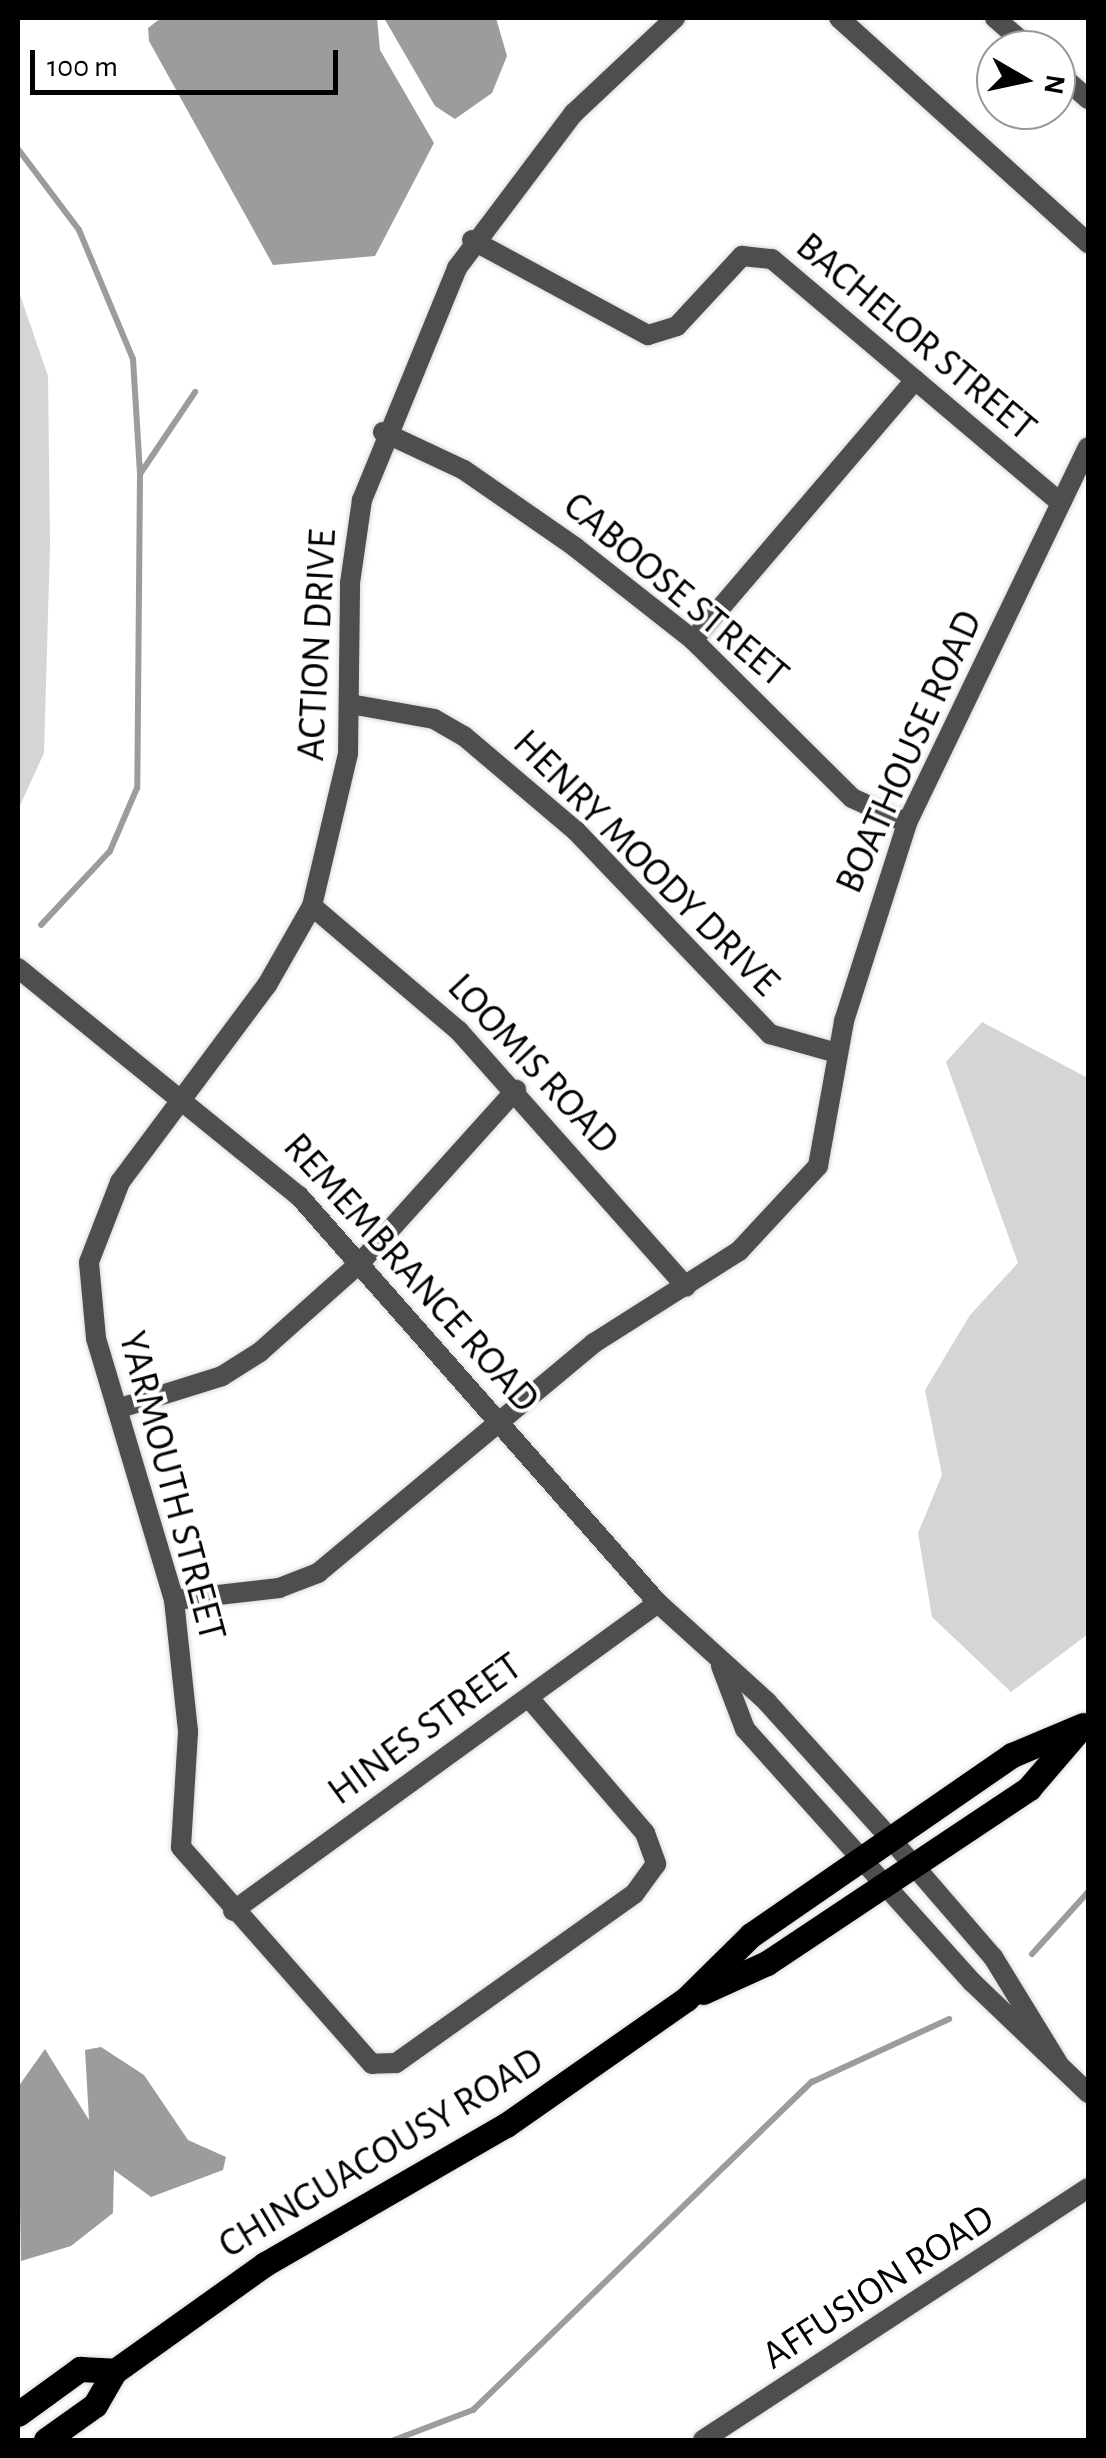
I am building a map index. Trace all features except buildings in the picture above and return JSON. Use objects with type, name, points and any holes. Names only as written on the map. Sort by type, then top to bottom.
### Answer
[{"type":"main road","name":"CHINGUACOUSY ROAD","points":[[46,2440],[95,2406],[115,2371],[265,2264],[506,2125],[686,2000],[751,1935],[1012,1755],[1086,1723]]},
{"type":"main road","name":"CHINGUACOUSY ROAD","points":[[686,2000],[767,1963],[1029,1788],[1086,1723]]},
{"type":"main road","name":"CHINGUACOUSY ROAD","points":[[18,2414],[80,2369],[115,2371]]},
{"type":"street","name":"ACTION DRIVE","points":[[184,1095],[267,985],[312,906],[342,802],[350,704],[354,546],[384,432],[472,240],[574,113],[675,18]]},
{"type":"street","points":[[839,18],[1088,243]]},
{"type":"street","name":"BACHELOR STREET","points":[[472,240],[648,336],[676,326],[730,264],[758,254],[1061,503]]},
{"type":"street","points":[[694,640],[916,380]]},
{"type":"street","name":"CABOOSE STREET","points":[[384,432],[519,506],[694,640],[852,798],[907,823]]},
{"type":"street","name":"BOATHOUSE ROAD","points":[[174,1600],[279,1588],[318,1572],[594,1343],[739,1251],[818,1166],[838,1053],[907,823],[1088,447]]},
{"type":"street","name":"HENRY MOODY DRIVE","points":[[350,704],[434,719],[464,736],[576,831],[770,1034],[838,1053]]},
{"type":"street","name":"LOOMIS ROAD","points":[[312,906],[425,997],[516,1090],[686,1287]]},
{"type":"street","name":"REMEMBRANCE ROAD","points":[[18,968],[184,1095],[361,1262],[658,1603],[719,1660],[914,1865],[993,1957],[1058,2063]]},
{"type":"street","points":[[117,1409],[242,1366],[361,1262],[516,1090]]},
{"type":"street","name":"YARMOUTH STREET","points":[[184,1095],[106,1205],[89,1262],[90,1313],[174,1600],[187,1696],[182,1846],[351,2049],[384,2066],[618,1905],[649,1878],[654,1848],[529,1698]]},
{"type":"street","name":"HINES STREET","points":[[233,1911],[658,1603]]},
{"type":"street","name":"REMEMBRANCE ROAD","points":[[719,1660],[745,1728],[888,1882],[972,1982],[1088,2093]]},
{"type":"street","name":"AFFUSION ROAD","points":[[703,2440],[1088,2188]]},
{"type":"shaded area","points":[[161,18],[377,18],[380,50],[434,143],[375,256],[273,265],[149,41],[148,28]]},
{"type":"shaded area","points":[[384,18],[496,18],[507,56],[492,93],[455,119],[435,106]]},
{"type":"shaded area","points":[[18,289],[48,376],[50,545],[44,753],[18,810]]},
{"type":"shaded area","points":[[982,1022],[1088,1078],[1088,1634],[1011,1692],[932,1617],[918,1533],[942,1475],[925,1390],[970,1315],[1018,1263],[946,1062]]},
{"type":"shaded area","points":[[101,2047],[144,2075],[188,2140],[226,2157],[223,2170],[151,2197],[114,2170],[113,2213],[71,2246],[21,2261],[18,2087],[45,2049],[89,2120],[85,2050]]},
{"type":"waterway","points":[[18,149],[79,230],[133,359],[140,475],[137,788],[110,851],[41,925]]},
{"type":"waterway","points":[[140,474],[195,392]]},
{"type":"waterway","points":[[1032,1954],[1088,1892]]},
{"type":"waterway","points":[[394,2440],[473,2410],[812,2082],[949,2019]]}]
